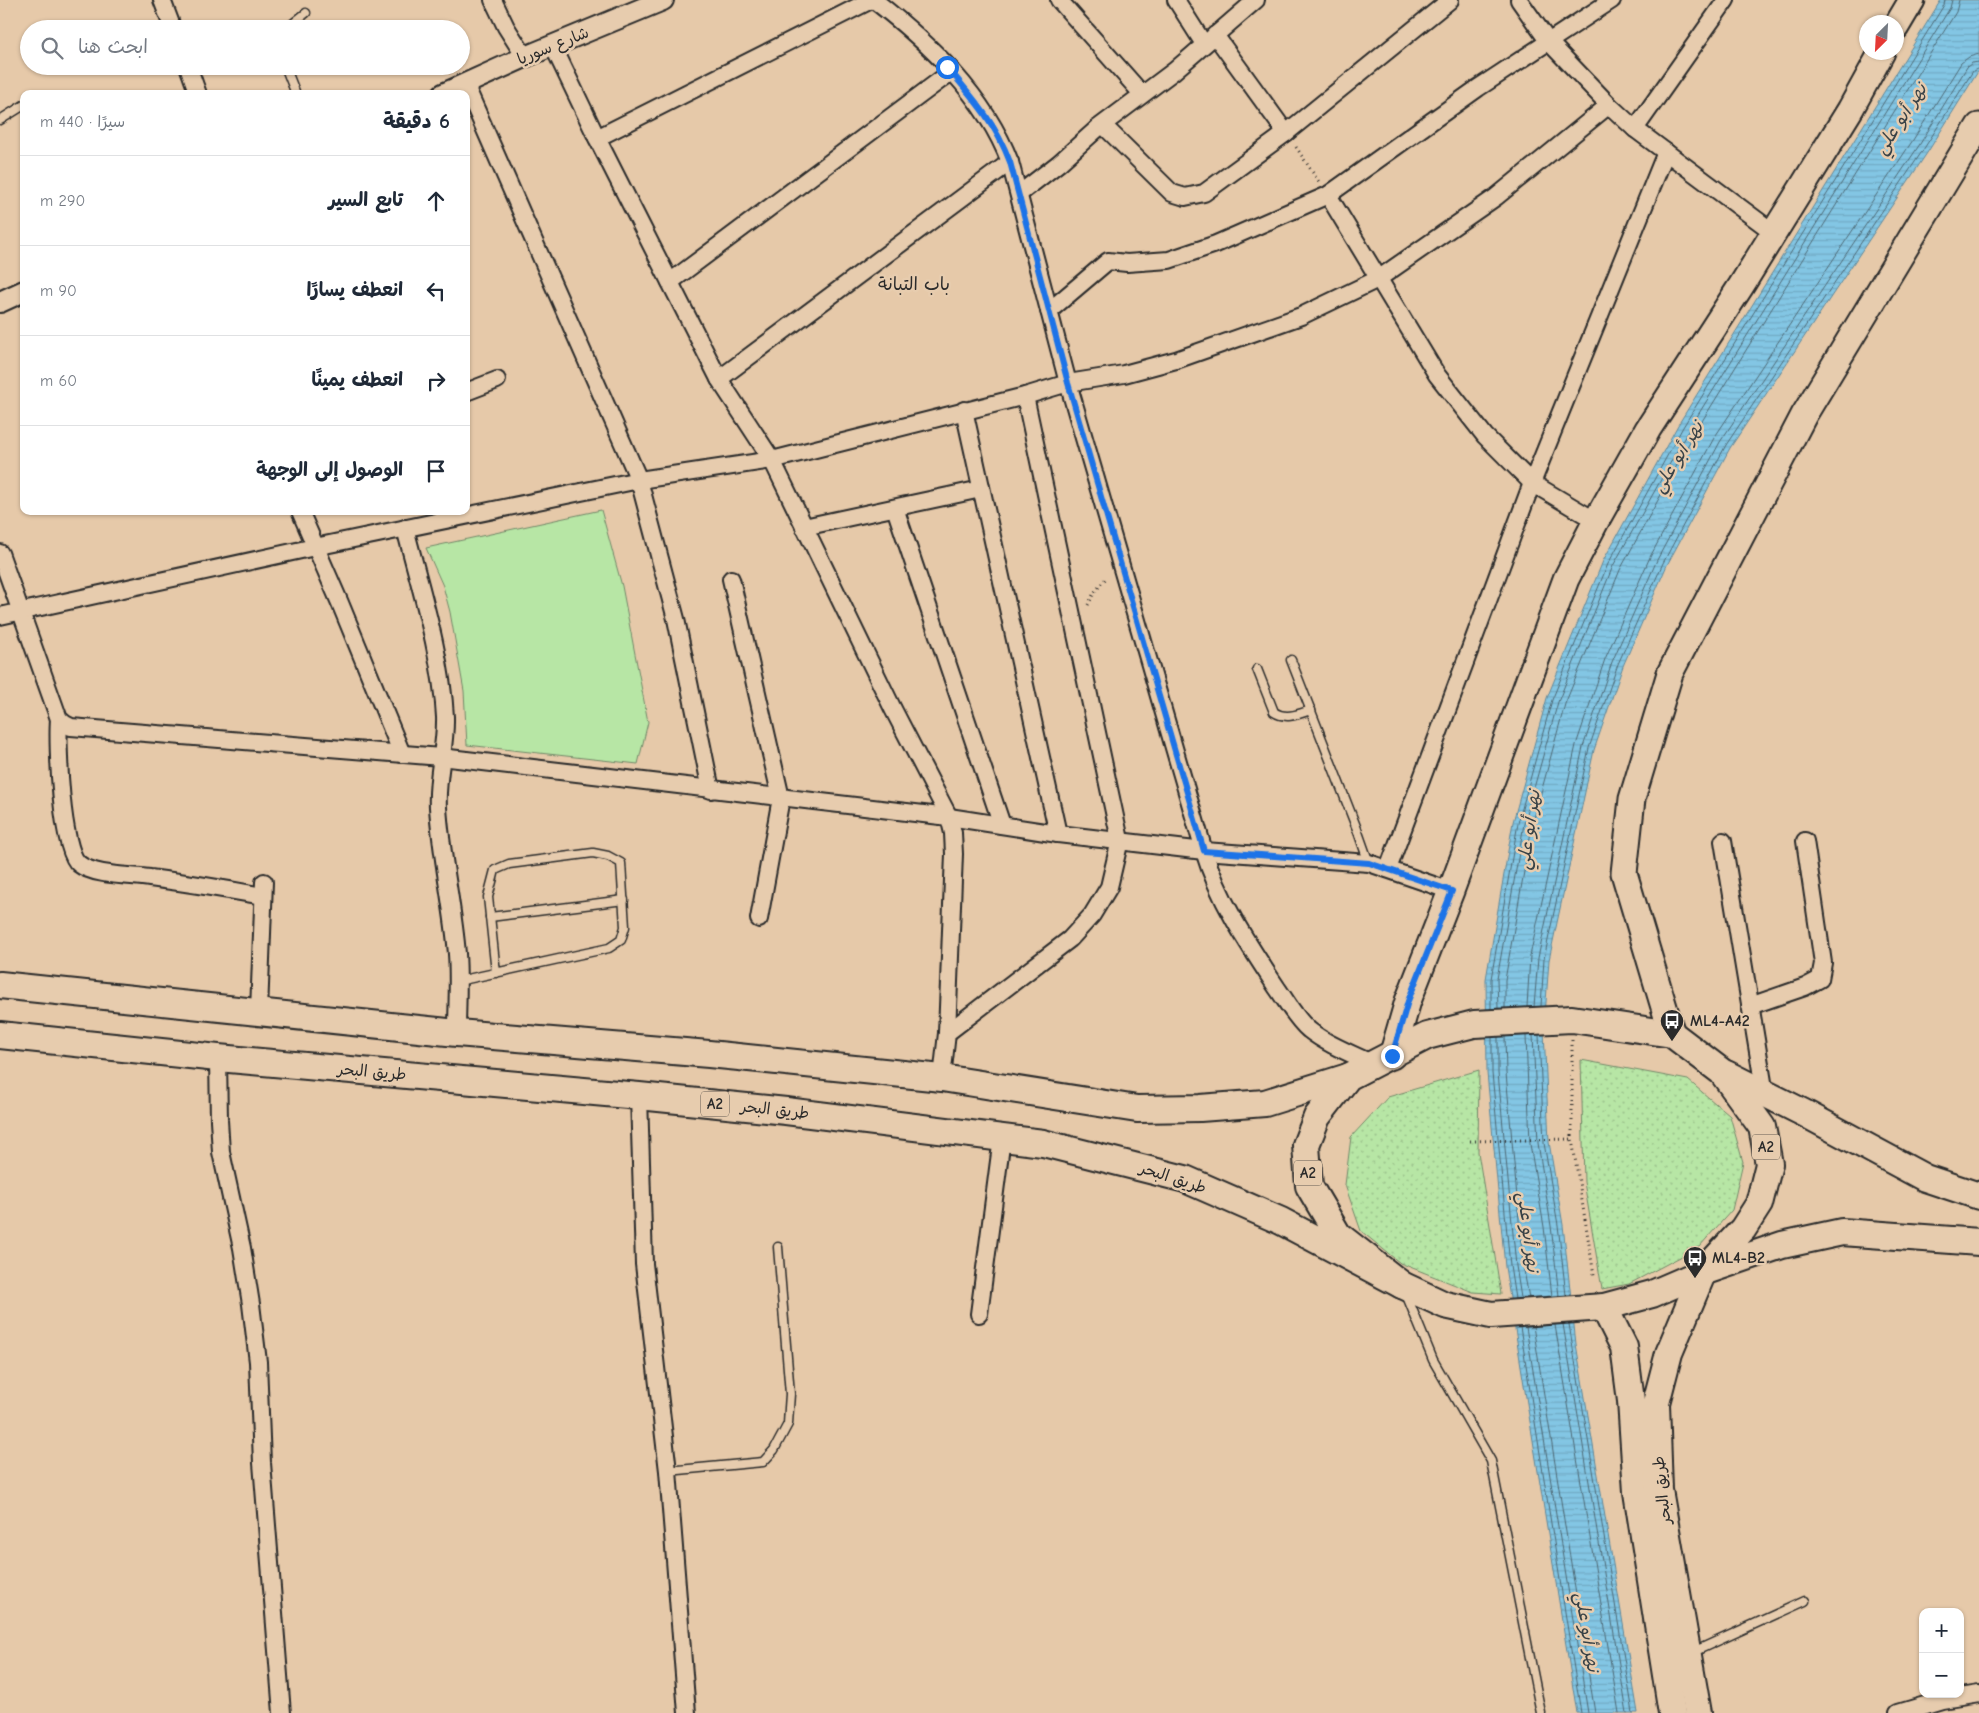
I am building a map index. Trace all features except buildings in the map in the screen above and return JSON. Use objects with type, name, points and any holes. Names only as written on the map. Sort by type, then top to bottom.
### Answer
[{"type":"highway","name":"A2","points":[[0,985],[457,1033],[709,1054],[942,1078],[1137,1109],[1200,1108],[1265,1103],[1348,1077],[1426,1036],[1474,1024],[1572,1019],[1672,1034],[1722,1072],[1925,1178],[1979,1196]]},
{"type":"highway","name":"طريق البحر","points":[[0,1035],[218,1058],[796,1112],[1043,1143],[1185,1179],[1281,1221],[1402,1285]]},
{"type":"highway","name":"A2","points":[[1703,1272],[1743,1229],[1759,1204],[1769,1164],[1762,1127],[1722,1072]]},
{"type":"highway","name":"A2","points":[[1348,1077],[1317,1117],[1306,1146],[1309,1186],[1338,1235],[1402,1285],[1445,1305],[1492,1315],[1604,1307],[1652,1294],[1703,1272],[1782,1245],[1842,1232],[1979,1242]]},
{"type":"highway","name":"طريق البحر","points":[[1698,1713],[1660,1490],[1656,1403],[1669,1353],[1703,1272]]},
{"type":"highway","name":"طريق البحر","points":[[1604,1307],[1624,1347],[1631,1401],[1637,1492],[1672,1713]]},
{"type":"main road","points":[[1903,15],[1912,0]]},
{"type":"main road","points":[[1382,1060],[1452,891],[1566,579],[1596,520],[1648,429],[1741,286],[1850,110],[1878,60]]},
{"type":"main road","points":[[1672,1034],[1624,873],[1632,799],[1670,673],[1804,416],[1979,126]]},
{"type":"street","points":[[162,0],[170,20]]},
{"type":"street","points":[[493,0],[524,57]]},
{"type":"street","name":"شارع سوريا","points":[[451,90],[524,57],[663,0]]},
{"type":"street","points":[[597,138],[873,0],[936,53],[991,121],[1001,138],[1010,162],[1068,383],[1204,851],[1218,892],[1252,950],[1296,1015],[1309,1030],[1329,1043],[1382,1060]]},
{"type":"street","points":[[1059,0],[1142,94]]},
{"type":"street","points":[[1176,0],[1286,133]]},
{"type":"street","points":[[1019,194],[1059,163],[1103,124],[1174,71],[1256,0]]},
{"type":"street","points":[[1103,124],[1172,193],[1185,198],[1204,193],[1286,133],[1450,0]]},
{"type":"street","points":[[1519,0],[1548,42],[1635,129],[1773,232]]},
{"type":"street","points":[[1049,310],[1108,261],[1127,263],[1169,260],[1224,241],[1328,194],[1612,0]]},
{"type":"street","points":[[1635,129],[1726,0]]},
{"type":"street","points":[[553,46],[597,138],[719,379],[772,460],[893,709],[949,817],[954,844],[947,1034],[942,1078]]},
{"type":"street","points":[[670,282],[951,72]]},
{"type":"street","points":[[191,75],[197,90]]},
{"type":"street","points":[[464,84],[467,90]]},
{"type":"street","points":[[470,98],[639,480],[676,619],[710,790]]},
{"type":"street","points":[[470,515],[639,480],[772,460],[964,410],[1026,396],[1068,383],[1124,374],[1176,360],[1301,316],[1378,279],[1496,196],[1609,105]]},
{"type":"street","points":[[1388,869],[1532,483],[1666,152]]},
{"type":"street","points":[[719,379],[1010,162]]},
{"type":"street","points":[[1328,194],[1437,375],[1485,436],[1532,483],[1596,520]]},
{"type":"street","points":[[0,302],[20,293]]},
{"type":"street","points":[[470,390],[498,380]]},
{"type":"street","points":[[947,1034],[1070,939],[1092,916],[1109,887],[1120,840],[1026,396]]},
{"type":"street","points":[[964,410],[1058,834]]},
{"type":"street","points":[[804,527],[981,489]]},
{"type":"street","points":[[894,508],[1002,825]]},
{"type":"street","points":[[302,515],[402,754]]},
{"type":"street","points":[[0,616],[468,515]]},
{"type":"street","points":[[405,528],[434,645],[445,718],[438,805],[442,851],[455,932],[458,981],[457,1033]]},
{"type":"street","points":[[0,553],[59,719],[58,748],[66,820],[70,845],[79,864],[108,873],[264,889],[259,1011]]},
{"type":"street","points":[[731,579],[780,798],[759,919]]},
{"type":"street","points":[[59,719],[71,727],[441,757],[949,817],[1058,834],[1204,851],[1369,863],[1452,891]]},
{"type":"street","points":[[1722,841],[1765,1094]]},
{"type":"street","points":[[1750,1006],[1820,979],[1823,963],[1805,841]]},
{"type":"street","points":[[218,1058],[218,1120],[221,1152],[242,1248],[258,1362],[262,1463],[282,1713]]},
{"type":"street","points":[[639,1096],[644,1264],[668,1471],[687,1713]]},
{"type":"street","points":[[978,1314],[1002,1138]]},
{"type":"street","points":[[1898,1713],[1942,1700],[1979,1694]]},
{"type":"lane","points":[[298,20],[306,14]]},
{"type":"lane","points":[[288,75],[294,90]]},
{"type":"lane","points":[[0,120],[20,108]]},
{"type":"lane","points":[[1290,660],[1358,829],[1369,863]]},
{"type":"lane","points":[[1257,669],[1274,712],[1288,717],[1311,710]]},
{"type":"lane","points":[[458,981],[496,973],[609,948],[621,940],[625,927],[621,863],[608,856],[593,854],[509,864],[496,870],[488,897],[496,973]]},
{"type":"lane","points":[[490,918],[624,900]]},
{"type":"lane","points":[[668,1471],[763,1462],[774,1450],[788,1424],[790,1394],[778,1246]]},
{"type":"lane","points":[[1402,1285],[1433,1360],[1491,1461],[1541,1713]]},
{"type":"lane","points":[[1688,1654],[1805,1601]]},
{"type":"path","points":[[1286,133],[1328,194]]},
{"type":"path","points":[[1076,632],[1094,593],[1120,561]]},
{"type":"path","points":[[1572,1019],[1572,1140],[1594,1276]]},
{"type":"path","points":[[1470,1141],[1572,1140]]},
{"type":"green space","points":[[601,510],[622,586],[648,722],[638,764],[467,745],[464,691],[450,612],[443,586],[426,548]]},
{"type":"green space","points":[[1581,1060],[1688,1080],[1730,1116],[1743,1162],[1732,1210],[1699,1247],[1629,1284],[1602,1289],[1584,1182]]},
{"type":"green space","points":[[1479,1070],[1478,1152],[1501,1294],[1473,1292],[1400,1263],[1361,1231],[1345,1185],[1351,1137],[1388,1097]]},
{"type":"water","name":"نهر أبو علي","points":[[1941,0],[1979,0],[1979,70],[1929,150],[1730,448],[1667,565],[1623,666],[1594,750],[1549,960],[1544,1030],[1549,1142],[1563,1225],[1576,1344],[1638,1713],[1577,1713],[1505,1267],[1487,1073],[1486,979],[1513,822],[1547,698],[1603,561],[1678,425]]},
{"type":"place","name":"ML4-A42","points":[[1672,1042]]},
{"type":"place","name":"ML4-B2","points":[[1695,1279]]},
{"type":"district","name":"باب التبانة","points":[[914,284]]},
{"type":"route","points":[[947,67],[991,121],[1001,138],[1010,162],[1068,383],[1204,851],[1369,863],[1452,891],[1408,1001],[1392,1056]]}]
